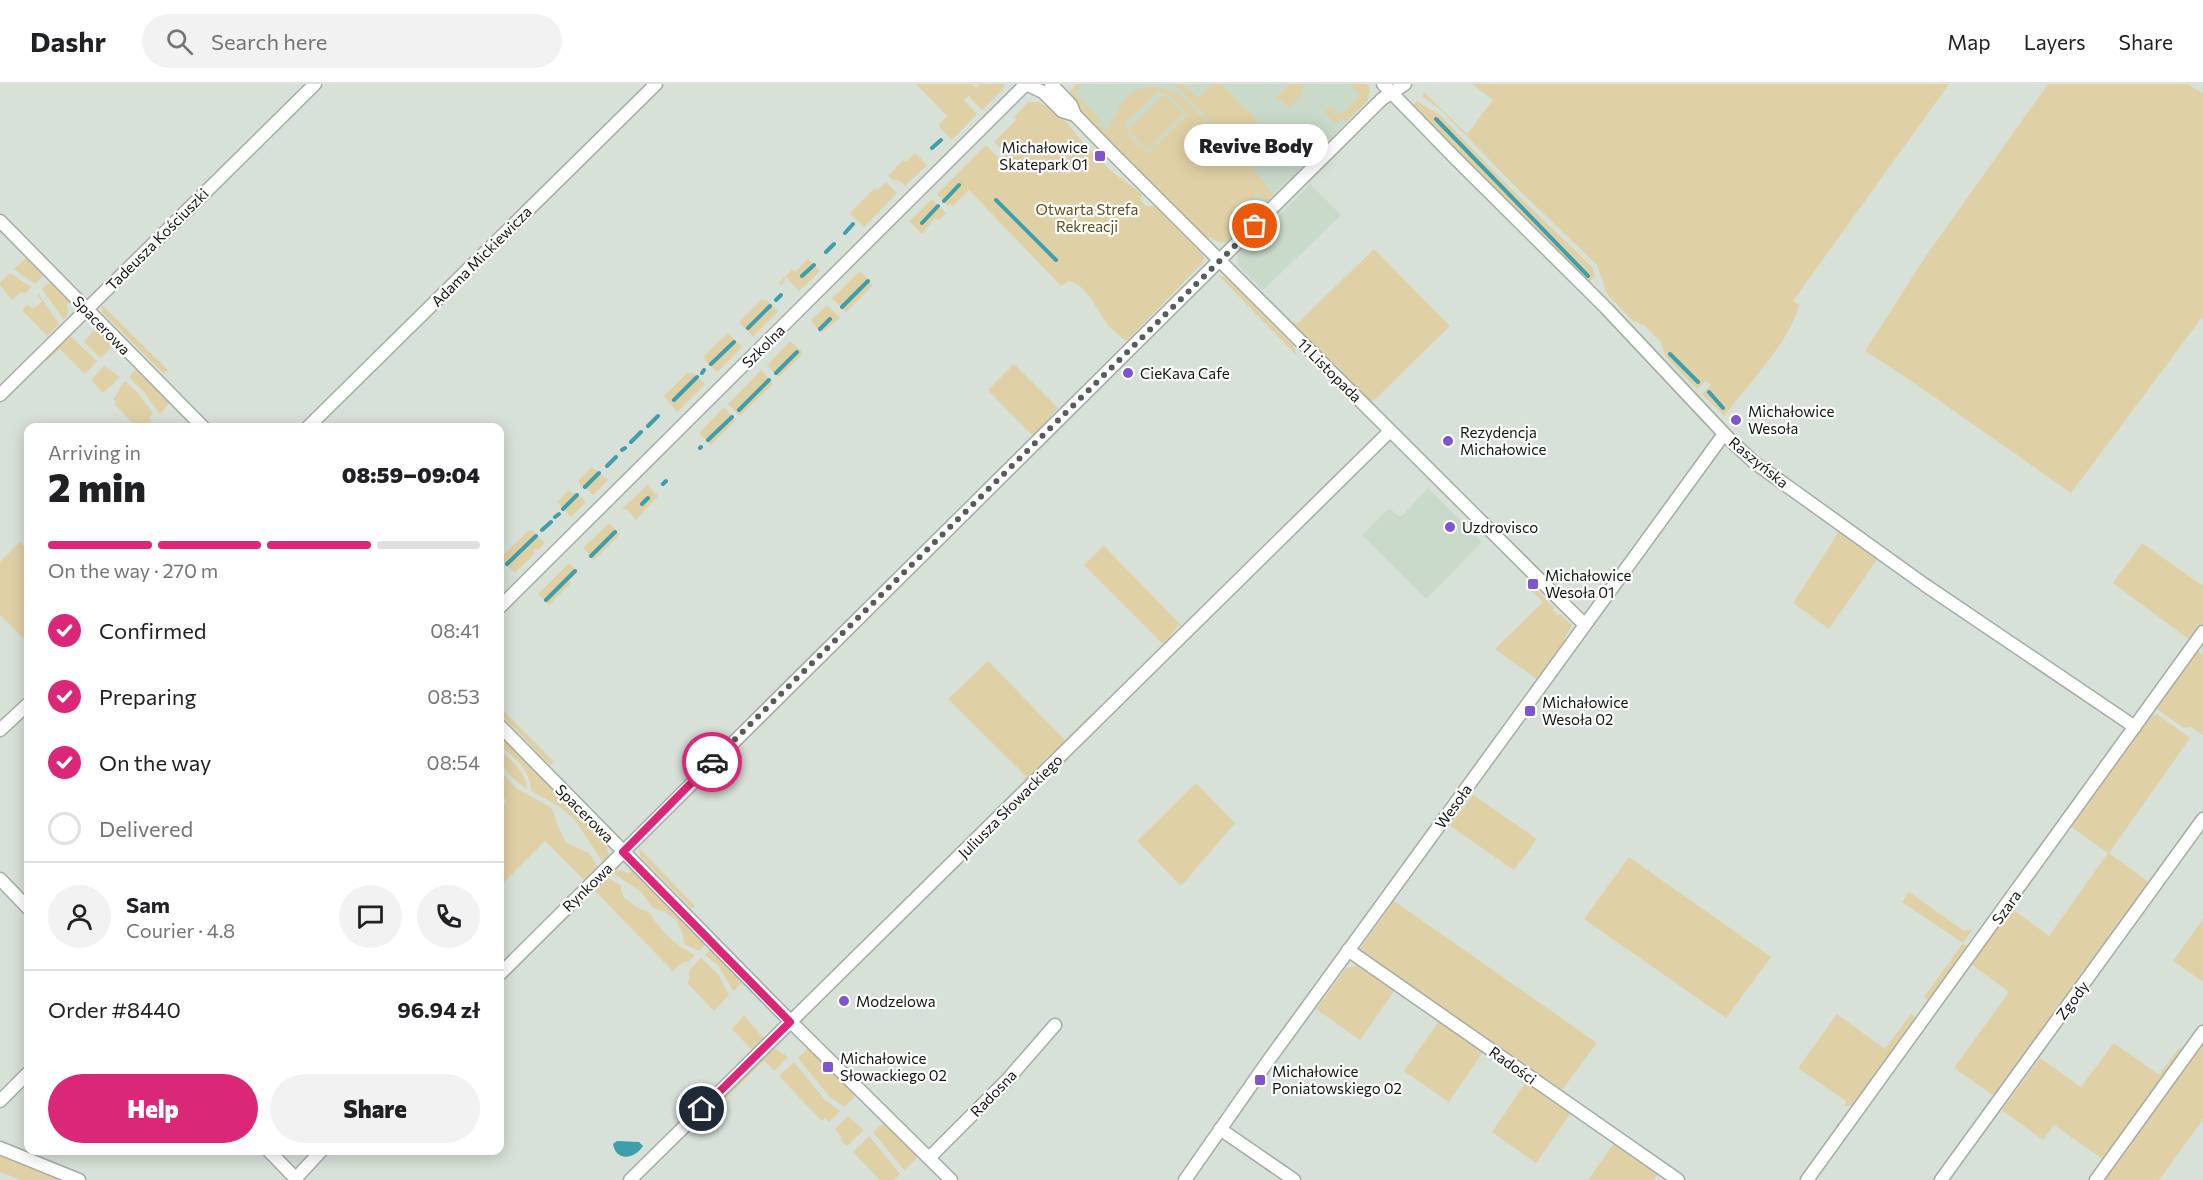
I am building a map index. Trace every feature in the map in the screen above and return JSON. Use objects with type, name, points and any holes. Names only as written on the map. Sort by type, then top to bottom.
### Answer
[{"type":"street","name":"Tadeusza Kościuszki","points":[[0,395],[315,84]]},
{"type":"street","name":"Adama Mickiewicza","points":[[312,423],[656,84]]},
{"type":"street","name":"11 Listopada","points":[[1051,84],[1071,105],[1075,115],[1585,626]]},
{"type":"street","name":"Rynkowa","points":[[504,970],[1221,260],[1377,104],[1387,88],[1406,84]]},
{"type":"street","name":"11 Listopada","points":[[1036,85],[1062,111],[1075,115]]},
{"type":"street","name":"Szkolna","points":[[504,603],[990,123],[1036,85]]},
{"type":"street","name":"Raszyńska","points":[[1387,88],[1606,308],[1724,434],[1755,463],[1894,563],[2135,727]]},
{"type":"street","name":"Spacerowa","points":[[0,221],[199,423]]},
{"type":"street","name":"Juliusza Słowackiego","points":[[630,1180],[1390,431]]},
{"type":"street","name":"Wesoła","points":[[1185,1180],[1348,950],[1724,434]]},
{"type":"street","name":"Szara","points":[[1807,1180],[2203,632]]},
{"type":"street","points":[[0,730],[24,708]]},
{"type":"street","name":"Spacerowa","points":[[504,730],[790,1022],[951,1180]]},
{"type":"street","name":"Zgody","points":[[1941,1180],[2203,819]]},
{"type":"street","points":[[0,879],[24,904]]},
{"type":"street","name":"Radości","points":[[1348,950],[1678,1180]]},
{"type":"street","name":"Radosna","points":[[929,1158],[1003,1083],[1054,1025]]},
{"type":"street","points":[[2096,1180],[2203,1032]]},
{"type":"street","points":[[0,1101],[24,1077]]},
{"type":"street","points":[[1220,1129],[1294,1180]]},
{"type":"street","points":[[0,1148],[79,1180]]},
{"type":"street","points":[[273,1155],[296,1179],[318,1155]]},
{"type":"shaded area","points":[[1077,84],[1366,84],[1370,88],[1368,100],[1226,243],[1214,240],[1074,99]]},
{"type":"shaded area","points":[[1310,184],[1341,215],[1263,290],[1238,265],[1237,253],[1269,220],[1272,222]]},
{"type":"shaded area","points":[[1428,488],[1482,542],[1426,599],[1362,535],[1387,510],[1392,510],[1398,516],[1402,516]]},
{"type":"green space","points":[[916,84],[972,84],[976,88],[980,84],[1003,84],[1005,87],[982,110],[970,98],[970,95],[964,100],[977,114],[952,140],[939,124],[947,116]]},
{"type":"green space","points":[[1077,84],[1084,84],[1074,93],[1099,118],[1096,121],[1107,131],[1111,127],[1108,124],[1116,116],[1128,95],[1150,88],[1173,91],[1180,95],[1266,183],[1265,185],[1274,195],[1263,206],[1261,204],[1264,200],[1258,193],[1246,204],[1255,214],[1226,243],[1210,237],[1207,240],[1089,123],[1068,98],[1071,95],[1070,91]],"holes":[[[1159,91],[1170,96],[1188,115],[1147,153],[1130,136],[1125,124]]]},
{"type":"green space","points":[[1174,84],[1183,84],[1198,98],[1213,84],[1221,84],[1258,121],[1239,140],[1241,143],[1236,149]]},
{"type":"green space","points":[[1289,84],[1302,84],[1304,88],[1301,91],[1303,93],[1289,108],[1281,100],[1275,98]]},
{"type":"green space","points":[[1351,84],[1366,84],[1370,88],[1368,100],[1346,122],[1342,118],[1336,124],[1324,112],[1331,106],[1340,115],[1360,95]]},
{"type":"green space","points":[[1472,84],[1949,84],[1793,301],[1799,305],[1788,332],[1767,363],[1724,416],[1702,394],[1711,385],[1706,381],[1697,389],[1666,357],[1661,342],[1644,325],[1633,321],[1607,294],[1597,265],[1442,111],[1423,97],[1424,89],[1424,92],[1467,134],[1493,100]]},
{"type":"green space","points":[[2048,84],[2188,84],[2203,94],[2203,316],[2071,493],[1865,351],[1926,256]]},
{"type":"green space","points":[[1164,95],[1184,114],[1147,150],[1128,130]]},
{"type":"green space","points":[[1417,101],[1440,115],[1506,184],[1593,268],[1595,276],[1588,285],[1412,107]]},
{"type":"green space","name":"Otwarta Strefa Rekreacji","points":[[1028,102],[1039,102],[1051,109],[1111,171],[1142,195],[1140,200],[1146,206],[1154,206],[1204,256],[1203,262],[1127,341],[1109,326],[1082,288],[1069,281],[1061,286],[969,190],[953,206],[950,204],[948,206],[937,194],[986,145],[1001,160],[1007,154],[994,142],[1017,119],[1014,117]]},
{"type":"green space","points":[[915,153],[927,165],[905,186],[897,179],[894,181],[888,176],[903,160],[906,162]]},
{"type":"green space","points":[[886,182],[897,193],[864,227],[850,213],[875,188],[877,190]]},
{"type":"green space","points":[[932,199],[946,213],[939,220],[935,218],[922,234],[909,221]]},
{"type":"green space","points":[[1374,249],[1450,326],[1370,404],[1340,374],[1342,370],[1335,364],[1332,365],[1291,324],[1293,321],[1297,324]]},
{"type":"green space","points":[[27,257],[43,272],[42,277],[35,284],[14,269]]},
{"type":"green space","points":[[808,259],[820,271],[799,291],[786,277],[782,286],[779,283],[793,269],[795,272]]},
{"type":"green space","points":[[860,271],[873,285],[846,312],[832,298]]},
{"type":"green space","points":[[10,273],[31,287],[26,293],[21,292],[12,300],[0,285]]},
{"type":"green space","points":[[1218,275],[1227,278],[1294,346],[1296,355]]},
{"type":"green space","points":[[53,283],[71,303],[67,304],[68,314],[64,320],[42,289],[47,284]]},
{"type":"green space","points":[[38,293],[59,324],[47,336],[22,310],[27,305],[33,309],[42,301]]},
{"type":"green space","points":[[762,299],[767,300],[778,312],[753,336],[741,325],[740,321]]},
{"type":"green space","points":[[102,305],[168,370],[164,374],[102,312]]},
{"type":"green space","points":[[827,305],[840,318],[821,333],[811,320]]},
{"type":"green space","points":[[94,330],[96,332],[99,330],[114,344],[101,358],[84,342]]},
{"type":"green space","points":[[728,333],[742,347],[717,372],[704,356]]},
{"type":"green space","points":[[69,335],[97,361],[85,374],[60,349],[46,361],[45,358]]},
{"type":"green space","points":[[790,341],[802,352],[802,355],[779,377],[767,365]]},
{"type":"green space","points":[[1014,364],[1058,408],[1033,436],[988,390]]},
{"type":"green space","points":[[104,366],[120,377],[103,393],[91,380]]},
{"type":"green space","points":[[139,369],[170,402],[160,414],[144,392],[129,377]]},
{"type":"green space","points":[[761,370],[773,384],[741,415],[738,415],[728,404]]},
{"type":"green space","points":[[688,372],[690,374],[692,372],[705,384],[677,412],[664,396]]},
{"type":"green space","points":[[125,381],[138,393],[153,413],[149,417],[151,423],[133,423],[114,404],[116,402],[113,399]]},
{"type":"green space","points":[[724,407],[736,420],[711,445],[699,433]]},
{"type":"green space","points":[[592,467],[608,480],[593,495],[586,488],[582,488],[578,481]]},
{"type":"green space","points":[[647,485],[658,496],[636,520],[628,510],[622,509]]},
{"type":"green space","points":[[569,490],[577,493],[586,502],[571,517],[557,502]]},
{"type":"green space","points":[[609,523],[620,534],[594,560],[583,548]]},
{"type":"green space","points":[[529,530],[532,530],[545,543],[538,550],[536,548],[533,551],[535,553],[515,573],[504,562],[504,554]]},
{"type":"green space","points":[[1840,530],[1878,558],[1829,629],[1793,603]]},
{"type":"green space","points":[[20,542],[24,546],[24,639],[0,615],[0,562]]},
{"type":"green space","points":[[2142,543],[2203,586],[2203,623],[2191,641],[2113,583]]},
{"type":"green space","points":[[1104,546],[1182,626],[1178,626],[1171,635],[1174,638],[1146,665],[1144,664],[1163,644],[1084,565]]},
{"type":"green space","points":[[569,563],[578,572],[569,581],[571,583],[549,605],[538,594]]},
{"type":"green space","points":[[1530,583],[1558,615],[1560,614],[1572,625],[1564,639],[1567,642],[1538,680],[1495,649],[1543,602],[1527,586]]},
{"type":"green space","points":[[2197,651],[2203,655],[2203,735],[2191,727],[2184,728],[2154,707]]},
{"type":"green space","points":[[988,661],[1065,740],[1091,714],[1092,718],[1053,757],[1048,756],[1043,761],[1044,765],[1028,781],[1022,778],[1027,777],[948,699]]},
{"type":"green space","points":[[504,711],[554,762],[550,765],[504,718]]},
{"type":"green space","points":[[2157,714],[2190,738],[2109,853],[2150,883],[1994,1096],[1954,1068],[2009,992],[1971,964],[1943,1000],[2050,852],[2011,908],[2049,936],[2108,853],[2070,826],[2149,716]]},
{"type":"green space","points":[[504,739],[605,842],[609,854],[604,864],[575,820],[560,807],[531,791],[528,777],[516,760],[504,750]]},
{"type":"green space","points":[[504,754],[521,772],[527,789],[504,768]]},
{"type":"green space","points":[[504,774],[517,789],[552,808],[566,843],[589,853],[599,869],[586,882],[545,841],[504,882],[504,804],[507,801],[504,798]]},
{"type":"green space","points":[[1196,783],[1235,823],[1181,886],[1137,841]]},
{"type":"green space","points":[[1473,795],[1537,839],[1514,870],[1450,826]]},
{"type":"green space","points":[[639,848],[695,906],[692,909],[640,856]]},
{"type":"green space","points":[[1629,857],[1771,957],[1726,1018],[1584,919]]},
{"type":"green space","points":[[618,870],[629,873],[631,870],[636,873],[706,944],[699,951],[684,944],[677,921],[665,912],[653,908],[641,892],[613,873]]},
{"type":"green space","points":[[608,878],[620,885],[624,899],[639,909],[649,912],[669,937],[695,955],[673,971],[595,891]]},
{"type":"green space","points":[[1909,892],[1964,931],[1973,929],[1963,943],[1902,902]]},
{"type":"green space","points":[[1394,901],[1597,1043],[1562,1090],[1358,952]]},
{"type":"green space","points":[[2203,919],[2203,982],[2173,961]]},
{"type":"green space","points":[[1963,943],[1971,949],[1929,1001],[1924,997]]},
{"type":"green space","points":[[711,949],[743,982],[733,991],[718,965],[705,955]]},
{"type":"green space","points":[[701,958],[718,974],[729,995],[714,1011],[687,983],[689,970]]},
{"type":"green space","points":[[1359,965],[1395,990],[1360,1040],[1316,1009],[1346,968]]},
{"type":"green space","points":[[1837,1014],[1885,1049],[1911,1014],[1916,1018],[1855,1106],[1844,1106],[1847,1102],[1798,1068]]},
{"type":"green space","points":[[744,1015],[765,1040],[718,1087],[752,1050],[732,1029]]},
{"type":"green space","points":[[1439,1021],[1483,1052],[1449,1102],[1404,1071]]},
{"type":"green space","points":[[2203,1041],[2203,1119],[2159,1180],[2102,1180]]},
{"type":"green space","points":[[2114,1043],[2159,1075],[2179,1048],[2182,1052],[2104,1160],[2054,1125],[2043,1140],[2002,1110],[2040,1058],[2081,1087]]},
{"type":"green space","points":[[772,1047],[788,1057],[774,1071],[764,1060],[702,1120],[700,1118]]},
{"type":"green space","points":[[809,1047],[855,1093],[853,1099],[844,1107],[829,1096],[798,1058]]},
{"type":"green space","points":[[794,1062],[825,1100],[840,1111],[829,1122],[825,1118],[822,1121],[779,1076]]},
{"type":"green space","points":[[1526,1082],[1571,1113],[1536,1163],[1492,1132]]},
{"type":"green space","points":[[848,1116],[864,1130],[847,1146],[840,1140],[842,1137],[835,1129]]},
{"type":"green space","points":[[886,1123],[917,1154],[916,1159],[904,1170],[873,1132]]},
{"type":"green space","points":[[869,1136],[900,1174],[894,1180],[880,1180],[853,1152]]},
{"type":"green space","points":[[1614,1143],[1658,1174],[1654,1180],[1588,1180]]},
{"type":"green space","points":[[0,1154],[66,1180],[21,1180],[0,1172]]},
{"type":"water","points":[[617,1141],[639,1142],[643,1146],[635,1154],[626,1157],[615,1150],[613,1144]]},
{"type":"waterway","points":[[1436,119],[1588,276]]},
{"type":"waterway","points":[[932,148],[941,140]]},
{"type":"waterway","points":[[944,201],[959,185]]},
{"type":"waterway","points":[[996,200],[1056,260]]},
{"type":"waterway","points":[[922,223],[938,206]]},
{"type":"waterway","points":[[845,233],[853,224]]},
{"type":"waterway","points":[[826,252],[834,244]]},
{"type":"waterway","points":[[802,276],[814,265]]},
{"type":"waterway","points":[[842,307],[868,281]]},
{"type":"waterway","points":[[776,300],[781,295]]},
{"type":"waterway","points":[[748,328],[770,306]]},
{"type":"waterway","points":[[820,329],[830,319]]},
{"type":"waterway","points":[[711,364],[734,342]]},
{"type":"waterway","points":[[776,373],[797,352]]},
{"type":"waterway","points":[[1670,354],[1698,382]]},
{"type":"waterway","points":[[674,400],[697,377]]},
{"type":"waterway","points":[[739,410],[769,380]]},
{"type":"waterway","points":[[1709,392],[1723,408]]},
{"type":"waterway","points":[[648,426],[658,416]]},
{"type":"waterway","points":[[708,440],[732,417]]},
{"type":"waterway","points":[[631,442],[641,432]]},
{"type":"waterway","points":[[607,466],[616,457]]},
{"type":"waterway","points":[[585,487],[599,473]]},
{"type":"waterway","points":[[663,484],[666,481]]},
{"type":"waterway","points":[[563,509],[577,495]]},
{"type":"waterway","points":[[642,504],[648,498]]},
{"type":"waterway","points":[[555,517],[559,514]]},
{"type":"waterway","points":[[542,530],[551,522]]},
{"type":"waterway","points":[[591,556],[615,532]]},
{"type":"waterway","points":[[507,564],[536,536]]},
{"type":"waterway","points":[[546,600],[575,571]]},
{"type":"way so far","points":[[712,762],[1255,226]]},
{"type":"place","name":"Michałowice Skatepark 01","points":[[1100,156]]},
{"type":"place","name":"Revive Body","points":[[1255,226]]},
{"type":"place","name":"CieKava Cafe","points":[[1128,373]]},
{"type":"place","name":"Michałowice Wesoła","points":[[1736,420]]},
{"type":"place","name":"Rezydencja Michałowice","points":[[1448,441]]},
{"type":"place","name":"Uzdrovisco","points":[[1450,527]]},
{"type":"place","name":"Michałowice Wesoła 01","points":[[1533,584]]},
{"type":"place","name":"Michałowice Wesoła 02","points":[[1530,711]]},
{"type":"place","name":"Modzelowa","points":[[844,1001]]},
{"type":"place","name":"Michałowice Słowackiego 02","points":[[828,1067]]},
{"type":"place","name":"Michałowice Poniatowskiego 02","points":[[1260,1080]]},
{"type":"route","points":[[702,1109],[790,1022],[623,852],[712,762]]}]
